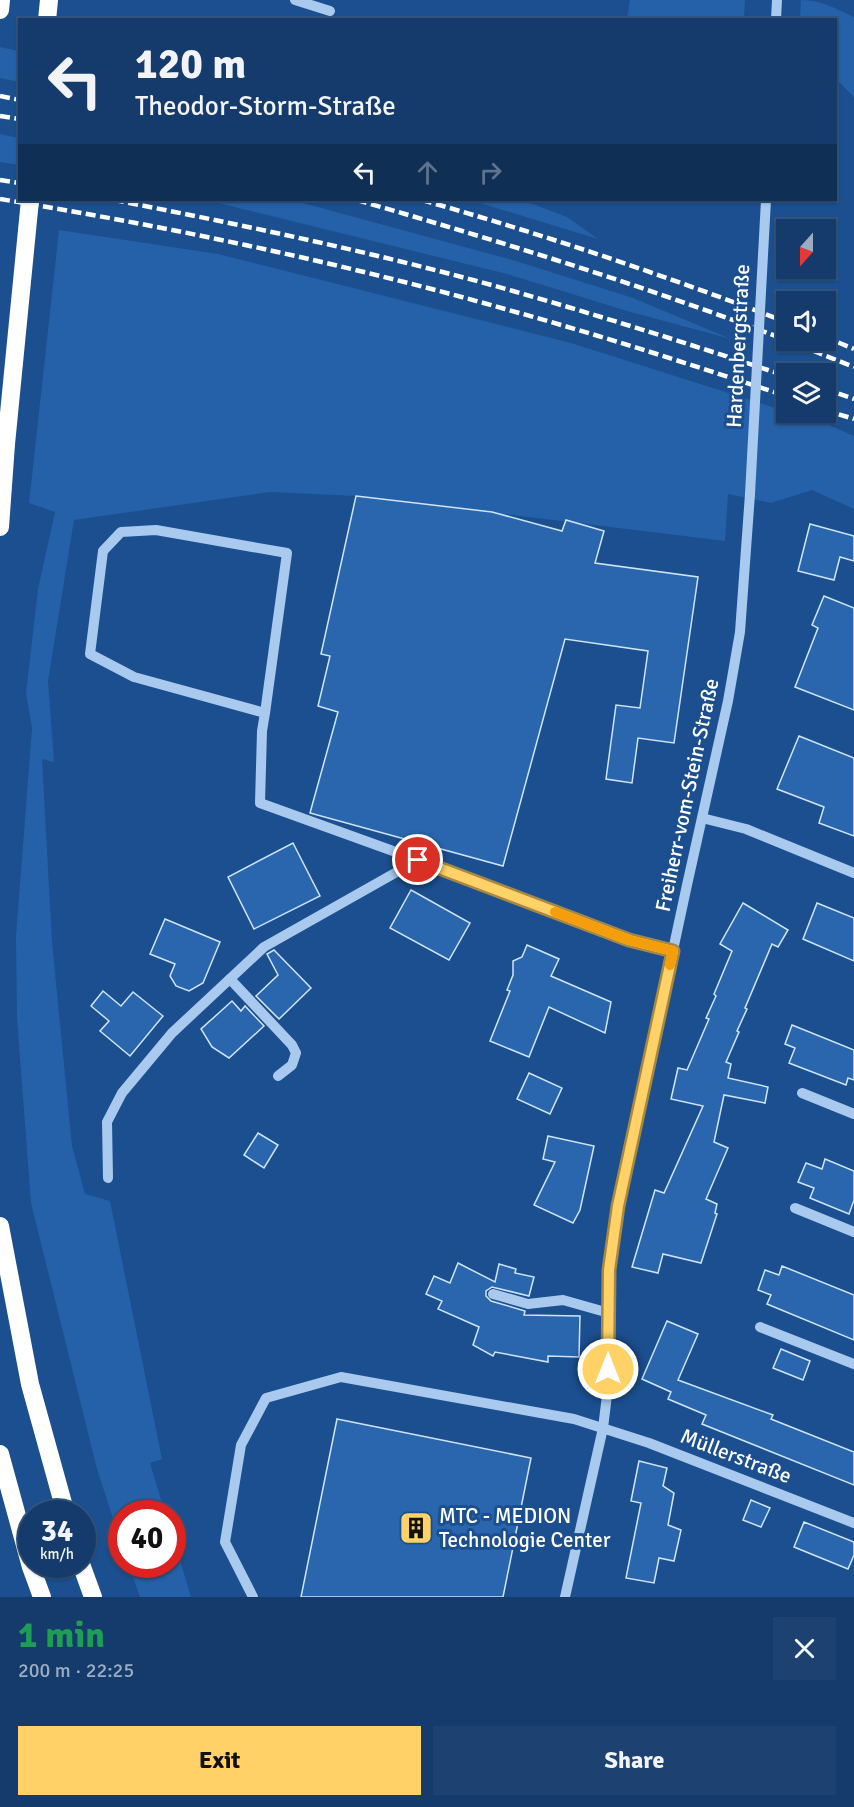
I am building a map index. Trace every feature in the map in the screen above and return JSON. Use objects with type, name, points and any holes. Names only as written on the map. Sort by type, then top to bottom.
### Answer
[{"type":"highway","points":[[0,10],[1,0]]},
{"type":"highway","points":[[47,18],[49,0]]},
{"type":"highway","points":[[0,527],[30,201]]},
{"type":"highway","points":[[0,1226],[30,1384],[62,1500]]},
{"type":"highway","points":[[0,1454],[31,1568],[42,1597]]},
{"type":"highway","points":[[86,1578],[93,1597]]},
{"type":"street","points":[[295,0],[330,11]]},
{"type":"street","points":[[776,18],[777,0]]},
{"type":"street","name":"Hardenbergstraße","points":[[750,494],[766,201]]},
{"type":"street","name":"Freiherr-vom-Stein-Straße","points":[[565,1597],[603,1428],[608,1387],[609,1270],[618,1206],[728,701],[740,632],[750,494]]},
{"type":"street","points":[[265,713],[134,677],[90,654],[103,551],[121,532],[156,530],[287,553],[265,713],[262,731],[260,803],[629,940],[673,951]]},
{"type":"street","points":[[702,818],[746,829],[854,873]]},
{"type":"street","points":[[108,1178],[107,1122],[122,1093],[172,1033],[264,947],[418,860]]},
{"type":"street","points":[[230,979],[297,1053],[292,1065],[278,1077]]},
{"type":"street","points":[[802,1093],[854,1114]]},
{"type":"street","points":[[795,1208],[854,1232]]},
{"type":"street","points":[[493,1294],[528,1304],[563,1300],[609,1313]]},
{"type":"street","points":[[760,1327],[854,1364]]},
{"type":"street","name":"Müllerstraße","points":[[253,1597],[225,1542],[241,1445],[266,1398],[341,1377],[574,1419],[649,1443],[854,1523]]},
{"type":"shaded area","points":[[630,0],[745,0],[744,18],[627,18]]},
{"type":"shaded area","points":[[801,0],[822,3],[854,17],[854,97],[837,80],[837,18],[800,18]]},
{"type":"shaded area","points":[[0,47],[18,51],[18,82],[0,78]]},
{"type":"shaded area","points":[[0,134],[18,138],[18,165],[0,162]]},
{"type":"shaded area","points":[[210,201],[296,201],[516,261],[633,298],[731,339],[627,311],[507,274]]},
{"type":"shaded area","points":[[473,201],[525,201],[567,217],[598,239]]},
{"type":"shaded area","points":[[59,230],[218,254],[571,343],[776,408],[776,423],[823,423],[854,436],[854,509],[812,490],[771,503],[728,494],[725,541],[356,496],[270,492],[74,520],[48,681],[54,762],[42,759],[52,942],[72,1146],[85,1194],[110,1201],[162,1459],[150,1463],[161,1500],[108,1500],[108,1503],[97,1469],[31,1203],[17,1018],[16,936],[32,728],[26,693],[38,589],[55,512],[29,503]]},
{"type":"shaded area","points":[[133,1578],[185,1578],[191,1597],[140,1597]]},
{"type":"building","points":[[356,496],[492,512],[562,531],[566,520],[604,531],[595,563],[698,577],[674,743],[638,738],[632,783],[606,779],[616,705],[640,708],[648,651],[565,639],[503,866],[310,813],[338,712],[318,706],[330,656],[321,654]]},
{"type":"building","points":[[810,524],[854,536],[854,561],[840,557],[834,580],[798,571]]},
{"type":"building","points":[[824,596],[854,608],[854,710],[795,687],[818,628],[812,625]]},
{"type":"building","points":[[799,736],[854,758],[854,836],[819,823],[824,807],[777,789]]},
{"type":"building","points":[[293,843],[320,896],[254,929],[228,877]]},
{"type":"building","points":[[411,890],[470,923],[449,960],[390,928]]},
{"type":"building","points":[[743,903],[788,930],[778,947],[772,944],[745,1008],[747,1009],[737,1031],[739,1032],[726,1062],[731,1064],[728,1078],[768,1087],[765,1103],[724,1095],[714,1142],[728,1148],[706,1199],[717,1204],[715,1213],[717,1214],[701,1263],[663,1254],[658,1273],[632,1267],[655,1190],[664,1193],[703,1106],[671,1099],[678,1068],[687,1070],[709,1019],[706,1018],[716,996],[714,994],[732,951],[720,944]]},
{"type":"building","points":[[817,903],[854,918],[854,961],[803,939]]},
{"type":"building","points":[[165,919],[220,942],[203,983],[189,991],[176,986],[170,976],[175,964],[150,954]]},
{"type":"building","points":[[527,945],[559,959],[551,976],[611,1002],[605,1033],[549,1007],[529,1057],[490,1041],[510,991],[507,990],[513,975],[513,961],[522,957]]},
{"type":"building","points":[[274,950],[311,988],[279,1019],[256,996],[278,975],[267,954]]},
{"type":"building","points":[[103,991],[121,1006],[133,992],[163,1016],[130,1056],[100,1031],[109,1021],[91,1006]]},
{"type":"building","points":[[232,1001],[241,1011],[245,1006],[264,1026],[229,1058],[212,1047],[201,1029]]},
{"type":"building","points":[[792,1025],[854,1050],[854,1080],[848,1078],[846,1085],[789,1063],[795,1048],[785,1044]]},
{"type":"building","points":[[529,1073],[562,1088],[550,1114],[517,1099]]},
{"type":"building","points":[[258,1133],[278,1145],[264,1168],[244,1155]]},
{"type":"building","points":[[548,1136],[594,1146],[580,1210],[573,1223],[534,1205],[555,1162],[543,1159]]},
{"type":"building","points":[[825,1159],[854,1171],[854,1200],[849,1214],[810,1198],[814,1188],[798,1182],[806,1163],[822,1169]]},
{"type":"building","points":[[458,1263],[495,1282],[499,1264],[516,1269],[515,1273],[534,1277],[529,1296],[492,1287],[486,1291],[486,1296],[491,1301],[525,1311],[524,1315],[580,1316],[579,1357],[548,1356],[548,1362],[495,1352],[493,1356],[473,1345],[479,1327],[438,1309],[442,1301],[426,1294],[434,1276],[450,1283]]},
{"type":"building","points":[[782,1266],[854,1295],[854,1340],[767,1304],[771,1295],[758,1290],[765,1270],[779,1275]]},
{"type":"building","points":[[667,1321],[698,1334],[678,1380],[773,1415],[771,1419],[854,1452],[854,1485],[702,1424],[706,1415],[668,1399],[671,1392],[642,1379]]},
{"type":"building","points":[[781,1349],[810,1361],[803,1380],[773,1368]]},
{"type":"building","name":"MTC - MEDION Technologie Center","points":[[337,1419],[531,1458],[503,1597],[301,1597]]},
{"type":"building","points":[[639,1461],[667,1468],[663,1486],[674,1493],[668,1525],[681,1530],[674,1561],[659,1558],[654,1583],[626,1578],[641,1503],[631,1501]]},
{"type":"building","points":[[751,1500],[770,1508],[761,1527],[743,1520]]},
{"type":"building","points":[[804,1522],[854,1542],[854,1555],[848,1569],[794,1547]]},
{"type":"railway","points":[[0,96],[18,100]]},
{"type":"railway","points":[[0,116],[18,119]]},
{"type":"railway","points":[[0,180],[18,183]]},
{"type":"railway","points":[[0,199],[127,221],[380,276],[575,329],[776,393]]},
{"type":"railway","points":[[119,201],[315,241],[464,278],[616,321],[776,373]]},
{"type":"railway","points":[[360,201],[573,266],[680,301],[776,336]]},
{"type":"railway","points":[[425,201],[606,257],[776,318]]},
{"type":"railway","points":[[836,342],[854,349]]},
{"type":"railway","points":[[814,351],[854,367]]},
{"type":"railway","points":[[836,393],[854,399]]},
{"type":"railway","points":[[836,413],[854,419]]},
{"type":"slow traffic","points":[[555,912],[629,940],[673,951],[670,965]]},
{"type":"place","name":"MTC - MEDION Technologie Center","points":[[416,1528]]},
{"type":"route","points":[[418,860],[629,940],[673,951],[618,1206],[609,1270],[608,1369]]}]
